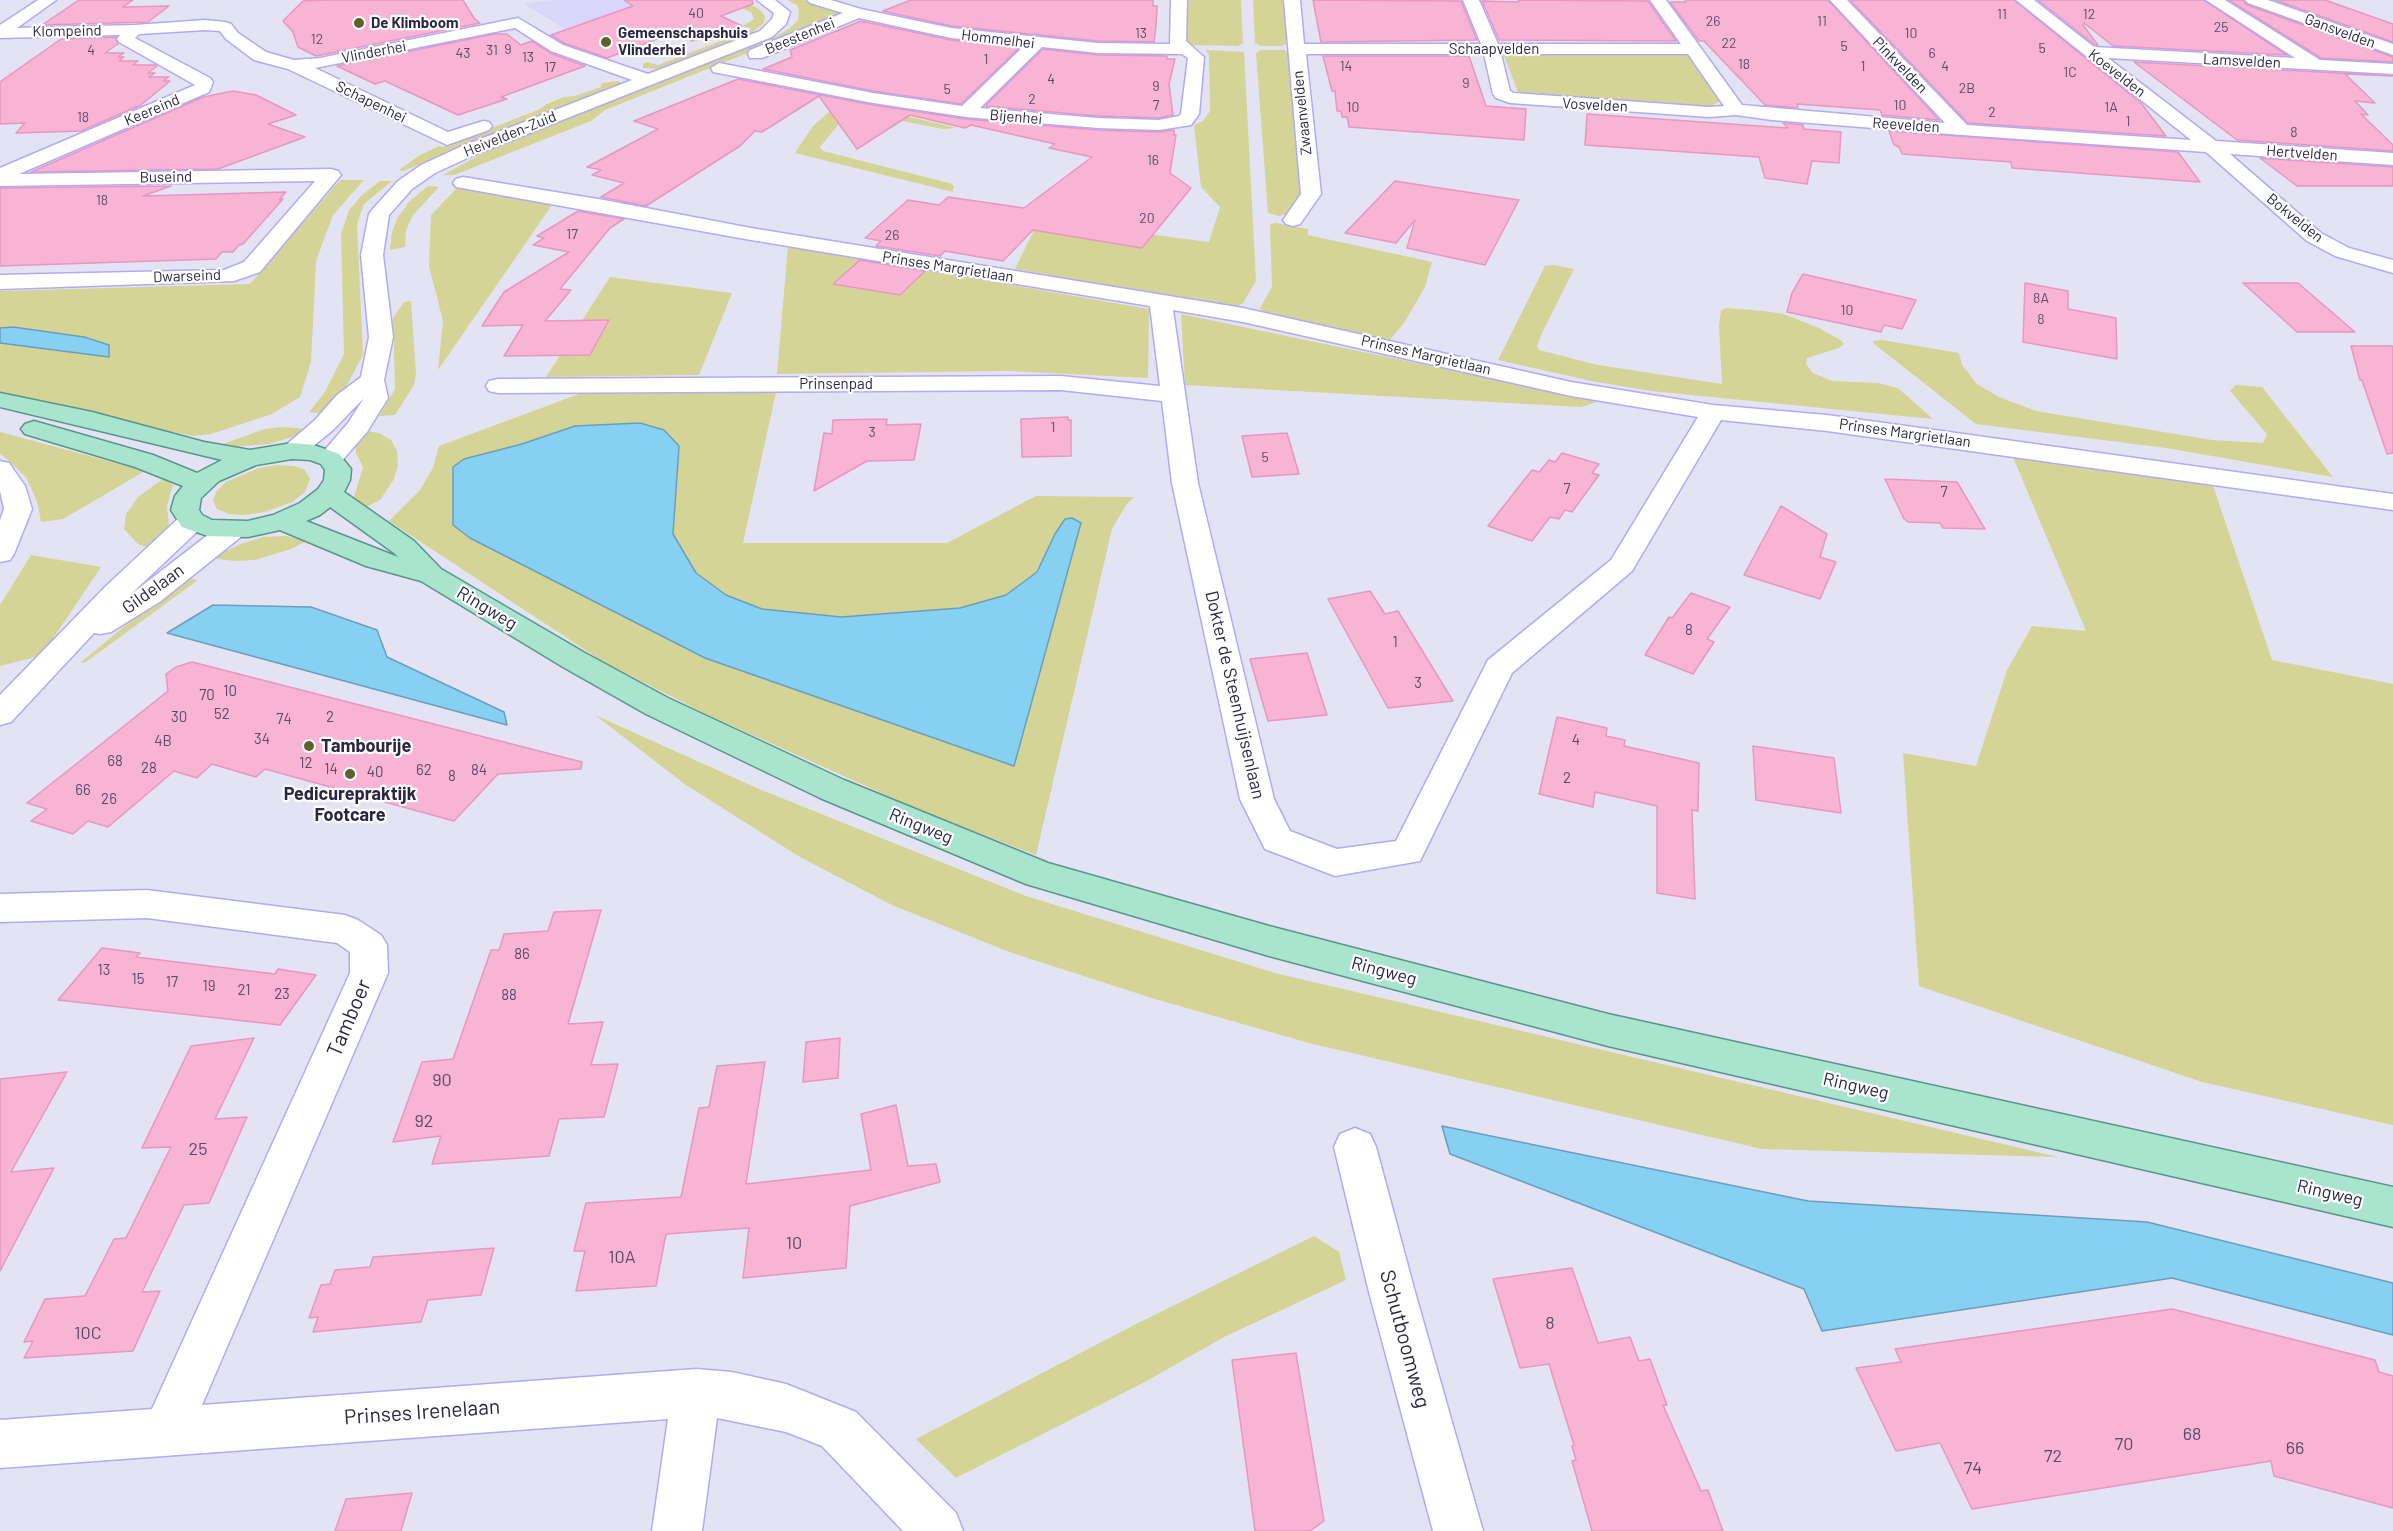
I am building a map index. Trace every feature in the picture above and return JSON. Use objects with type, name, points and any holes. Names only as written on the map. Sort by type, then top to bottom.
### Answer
[{"type":"main road","points":[[0,400],[92,420],[201,449],[250,458]]},
{"type":"main road","points":[[0,422],[62,435],[167,468],[200,483]]},
{"type":"main road","points":[[292,451],[314,453],[330,459],[338,469],[337,480],[329,494],[310,509],[282,521],[232,530],[208,528],[192,521],[185,510],[189,496],[200,483],[222,468],[250,458],[292,451]]},
{"type":"main road","name":"Ringweg","points":[[329,494],[404,547],[431,575],[574,660],[657,706],[832,789],[1039,874],[1269,941],[1608,1030],[2393,1207]]},
{"type":"main road","name":"Ringweg","points":[[282,521],[376,560],[431,575]]},
{"type":"street","points":[[0,32],[48,0]]},
{"type":"street","name":"Heivelden-Zuid","points":[[330,459],[358,427],[376,398],[372,380],[381,338],[372,255],[379,214],[405,185],[428,169],[644,70],[766,34],[780,21],[782,12],[765,0]]},
{"type":"street","name":"Hommelhei","points":[[815,0],[858,13],[951,33],[1098,48],[1185,49]]},
{"type":"street","name":"Bijenhei","points":[[719,68],[873,98],[966,112],[1098,123],[1159,125],[1185,121],[1190,114],[1196,57],[1178,43],[1179,0]]},
{"type":"street","name":"Zwaanvelden","points":[[1292,0],[1311,194],[1293,220]]},
{"type":"street","name":"Vosvelden","points":[[1471,0],[1491,48],[1502,94],[1510,98],[1709,112],[1736,110]]},
{"type":"street","points":[[1658,0],[1736,110]]},
{"type":"street","name":"Pinkvelden","points":[[1838,0],[1962,130]]},
{"type":"street","name":"Koevelden","points":[[2024,0],[2210,146]]},
{"type":"street","name":"Gansvelden","points":[[2214,0],[2317,65]]},
{"type":"street","name":"Gansvelden","points":[[2253,0],[2393,50]]},
{"type":"street","points":[[504,10],[518,23],[557,48],[619,69],[644,70]]},
{"type":"street","name":"Beestenhei","points":[[609,112],[858,13]]},
{"type":"street","name":"Vlinderhei","points":[[135,30],[204,25],[225,27],[232,36],[260,56],[294,65],[320,63],[518,23]]},
{"type":"street","name":"Klompeind","points":[[0,32],[135,30]]},
{"type":"street","name":"Keereind","points":[[0,174],[203,88],[204,82],[125,39],[135,30]]},
{"type":"street","points":[[966,112],[1037,43]]},
{"type":"street","name":"Schaapvelden","points":[[1296,49],[1692,49]]},
{"type":"street","name":"Lamsvelden","points":[[2091,52],[2393,69]]},
{"type":"street","name":"Schapenhei","points":[[294,65],[447,139],[502,118]]},
{"type":"street","points":[[601,80],[619,69]]},
{"type":"street","name":"Reevelden","points":[[1736,110],[1772,115],[1962,130],[2210,146]]},
{"type":"street","name":"Hertvelden","points":[[2210,146],[2393,159]]},
{"type":"street","name":"Bokvelden","points":[[2210,146],[2314,237],[2342,252],[2393,267]]},
{"type":"street","name":"Buseind","points":[[0,180],[331,174]]},
{"type":"street","name":"Dwarseind","points":[[0,282],[226,276],[252,267],[331,174]]},
{"type":"street","name":"Prinses Margrietlaan","points":[[463,183],[604,206],[751,234],[1265,319],[1571,388],[1713,412],[1839,424],[2393,501]]},
{"type":"street","name":"Dokter de Steenhuijsenlaan","points":[[1161,302],[1185,483],[1257,799],[1277,840],[1335,863],[1408,852],[1498,667],[1622,565],[1713,412]]},
{"type":"street","points":[[292,451],[324,425],[346,400],[372,380]]},
{"type":"street","name":"Prinsenpad","points":[[498,386],[1061,383],[1174,396]]},
{"type":"street","points":[[0,469],[12,486],[18,509],[0,554]]},
{"type":"street","name":"Gildelaan","points":[[0,714],[115,593],[192,521]]},
{"type":"street","name":"Gildelaan","points":[[70,642],[150,596],[232,530]]},
{"type":"street","points":[[0,679],[32,682]]},
{"type":"street","name":"Tamboer","points":[[0,908],[147,904],[345,930],[368,945],[369,973],[167,1430]]},
{"type":"street","name":"Schutboomweg","points":[[1355,1147],[1392,1292],[1458,1531]]},
{"type":"street","points":[[677,1531],[696,1393]]},
{"type":"street","name":"Prinses Irenelaan","points":[[0,1444],[696,1393],[732,1396],[786,1408],[838,1429],[938,1531]]},
{"type":"shaded area","points":[[553,0],[646,0],[695,26],[612,57],[524,4]]},
{"type":"shaded area","points":[[13,327],[84,337],[109,345],[109,357],[0,343],[0,328]]},
{"type":"shaded area","points":[[640,423],[664,430],[679,446],[673,534],[696,573],[726,595],[762,609],[841,617],[960,608],[1006,595],[1037,572],[1055,534],[1065,519],[1072,518],[1081,523],[1014,766],[705,658],[470,538],[453,525],[453,467],[464,459],[522,444],[575,426]]},
{"type":"shaded area","points":[[213,605],[311,607],[377,630],[387,657],[504,712],[507,725],[167,633]]},
{"type":"shaded area","points":[[1442,1126],[1808,1201],[2147,1222],[2393,1283],[2393,1335],[2172,1278],[1822,1331],[1804,1289],[1450,1154]]},
{"type":"green space","points":[[724,0],[741,0],[759,9],[765,16],[764,23],[750,34],[662,69],[643,68],[643,64],[647,62],[658,65],[752,29],[743,26],[754,19],[751,12]]},
{"type":"green space","points":[[788,0],[803,0],[842,13],[833,19],[605,110],[591,121],[454,175],[443,175],[494,147],[777,36],[798,20],[798,6]]},
{"type":"green space","points":[[1188,0],[1241,0],[1243,43],[1238,46],[1191,45],[1187,41]]},
{"type":"green space","points":[[1253,0],[1284,0],[1289,43],[1281,46],[1261,46],[1255,43]]},
{"type":"green space","points":[[2226,0],[2242,0],[2393,54],[2393,64],[2317,60]]},
{"type":"green space","points":[[1206,50],[1244,52],[1256,281],[1243,303],[1235,308],[1015,269],[1039,220],[1209,242],[1220,207],[1201,187],[1194,125],[1203,121],[1210,111],[1209,55]]},
{"type":"green space","points":[[1261,50],[1284,50],[1290,53],[1305,191],[1287,214],[1279,216],[1268,213],[1256,53]]},
{"type":"green space","points":[[1503,53],[1687,53],[1721,101],[1708,107],[1519,95]]},
{"type":"green space","points":[[618,81],[622,83],[621,85],[403,171],[399,170],[420,155],[439,146],[443,147],[538,110],[564,97],[575,96],[601,87],[602,83]]},
{"type":"green space","points":[[842,101],[957,128],[943,129],[878,116],[844,118],[820,147],[823,151],[949,183],[954,186],[953,192],[795,153],[813,126]]},
{"type":"green space","points":[[340,180],[364,180],[333,215],[316,261],[311,362],[300,397],[272,414],[211,434],[193,436],[0,398],[0,343],[108,357],[109,346],[84,337],[13,327],[0,328],[0,291],[250,284]]},
{"type":"green space","points":[[380,181],[392,181],[364,204],[357,224],[363,355],[347,385],[325,414],[309,412],[325,392],[344,354],[341,234],[349,210],[361,196]]},
{"type":"green space","points":[[428,186],[439,187],[413,215],[406,230],[405,247],[390,250],[392,232],[398,217],[409,202]]},
{"type":"green space","points":[[458,187],[554,202],[438,370],[443,321],[429,266],[431,215]]},
{"type":"green space","points":[[1270,224],[1308,229],[1308,235],[1432,262],[1425,287],[1404,323],[1389,341],[1263,312],[1260,308],[1272,287]]},
{"type":"green space","points":[[788,246],[1149,309],[1148,378],[1008,371],[777,374]]},
{"type":"green space","points":[[1553,265],[1574,269],[1542,333],[1537,346],[1539,350],[1598,365],[1722,384],[1719,325],[1721,311],[1726,308],[1783,314],[1819,328],[1844,344],[1839,348],[1807,358],[1806,364],[1813,373],[1832,381],[1878,383],[1898,388],[1933,419],[1651,391],[1591,381],[1498,360],[1545,266]]},
{"type":"green space","points":[[610,277],[732,293],[699,375],[546,377]]},
{"type":"green space","points":[[411,301],[416,374],[414,385],[395,415],[379,416],[395,389],[393,318],[404,302]]},
{"type":"green space","points":[[1181,314],[1597,402],[1581,407],[1185,385]]},
{"type":"green space","points":[[1882,340],[1959,353],[1962,365],[1977,384],[1999,397],[2036,411],[2212,440],[2263,443],[2267,434],[2230,391],[2236,385],[2262,387],[2333,477],[2166,448],[1976,424],[1873,343],[1873,341]]},
{"type":"green space","points":[[776,392],[743,543],[947,543],[1036,496],[1134,497],[1126,505],[1112,529],[1036,855],[917,809],[708,715],[602,661],[389,521],[420,490],[433,468],[439,446],[579,394]],"holes":[[[575,426],[679,446],[673,534],[696,573],[726,595],[762,609],[841,617],[960,608],[1006,595],[1037,572],[1055,534],[1014,766],[464,459],[522,444]]]},
{"type":"green space","points":[[281,427],[309,429],[269,444],[231,447],[220,445],[265,429]]},
{"type":"green space","points":[[367,431],[379,433],[391,440],[397,451],[398,465],[394,479],[380,500],[364,508],[354,497],[363,467],[356,453],[356,445]]},
{"type":"green space","points":[[0,432],[145,471],[63,519],[41,522],[37,501],[26,477],[0,453]]},
{"type":"green space","points":[[2013,457],[2212,483],[2272,660],[2393,684],[2393,1125],[2202,1082],[1919,986],[1903,753],[1976,766],[2007,670],[2032,626],[2086,631]]},
{"type":"green space","points":[[277,465],[294,466],[305,470],[310,479],[305,492],[292,502],[265,512],[245,515],[229,514],[217,509],[213,501],[216,492],[226,482],[259,468]]},
{"type":"green space","points":[[164,478],[173,485],[167,506],[169,525],[167,536],[152,549],[138,544],[124,529],[126,514],[138,497]]},
{"type":"green space","points":[[286,536],[307,541],[291,549],[255,560],[235,561],[210,558],[263,537]]},
{"type":"green space","points":[[31,555],[101,567],[48,646],[36,657],[0,666],[0,605]]},
{"type":"green space","points":[[184,577],[198,580],[86,662],[80,663]]},
{"type":"green space","points":[[595,715],[759,789],[1026,896],[1275,973],[2058,1157],[1762,1149],[1309,1043],[1155,999],[1012,953],[892,905],[800,857],[686,785]]},
{"type":"green space","points":[[1314,1236],[1339,1252],[1346,1280],[1224,1337],[1143,1383],[956,1478],[916,1439],[1134,1325]]},
{"type":"building","points":[[79,0],[133,0],[123,7],[169,6],[148,22],[42,25]]},
{"type":"building","name":"De Klimboom","points":[[463,0],[474,18],[480,23],[316,56],[298,47],[293,32],[283,21],[303,1]]},
{"type":"building","points":[[624,0],[752,0],[753,4],[721,16],[742,26],[692,41],[675,32],[607,58],[564,43],[551,35],[633,6]]},
{"type":"building","points":[[911,0],[1153,0],[1153,6],[1157,6],[1154,42],[1098,41],[951,26],[883,11]]},
{"type":"building","points":[[1313,0],[1461,1],[1477,40],[1321,42]]},
{"type":"building","points":[[1518,0],[1648,1],[1676,41],[1499,40],[1482,1],[1519,2]]},
{"type":"building","points":[[1685,0],[1828,0],[1939,120],[1882,115],[1880,110],[1797,104],[1798,108],[1765,105],[1704,41],[1699,41],[1670,2],[1686,2]]},
{"type":"building","points":[[1850,0],[2014,0],[2141,103],[2166,136],[1968,123]]},
{"type":"building","points":[[2038,0],[2204,0],[2287,55],[2113,46],[2084,23],[2083,25],[2098,45],[2095,45]]},
{"type":"building","points":[[2229,0],[2243,0],[2247,5],[2393,57],[2393,62],[2321,58]]},
{"type":"building","points":[[2275,0],[2325,0],[2393,24],[2393,42]]},
{"type":"building","points":[[861,21],[951,40],[1020,47],[961,104],[873,91],[763,69],[792,57],[790,50]]},
{"type":"building","points":[[494,34],[507,34],[521,45],[532,41],[550,53],[585,66],[501,97],[507,99],[458,115],[385,81],[375,84],[337,66]]},
{"type":"building","points":[[115,37],[118,44],[105,53],[124,53],[118,57],[124,57],[119,61],[138,61],[133,65],[155,65],[157,66],[148,73],[155,73],[149,77],[169,77],[163,81],[170,81],[141,105],[81,131],[16,133],[25,123],[0,124],[0,82],[61,39]]},
{"type":"building","points":[[1043,49],[1098,55],[1167,56],[1167,59],[1175,59],[1169,84],[1173,115],[1159,118],[1098,116],[985,106]]},
{"type":"building","points":[[1323,56],[1469,56],[1486,106],[1526,109],[1524,140],[1349,127],[1347,117],[1342,117],[1341,111],[1337,111],[1335,91],[1332,91]]},
{"type":"building","points":[[2134,62],[2393,76],[2345,74],[2375,103],[2355,101],[2368,115],[2361,114],[2393,145],[2393,151],[2237,140]]},
{"type":"building","points":[[738,79],[873,105],[966,119],[1098,130],[1159,132],[1174,130],[1174,135],[1176,135],[1170,173],[1191,188],[1142,248],[1033,230],[1003,261],[945,251],[940,256],[876,246],[881,241],[865,238],[908,200],[939,205],[948,197],[1024,208],[1092,157],[1049,148],[1055,144],[971,125],[965,128],[910,115],[857,149],[819,96],[762,132],[755,131],[740,146],[646,206],[601,197],[624,183],[592,175],[601,170],[587,167],[658,129],[634,121]]},
{"type":"building","points":[[233,91],[256,95],[296,115],[268,124],[305,137],[218,169],[31,172],[203,97]]},
{"type":"building","points":[[1587,114],[1788,128],[1783,123],[1803,125],[1804,129],[1841,132],[1839,163],[1812,161],[1807,184],[1765,178],[1759,157],[1585,145]]},
{"type":"building","points":[[1889,131],[2178,152],[2200,182],[2012,168],[2011,162],[1902,154],[1899,147],[1894,145]]},
{"type":"building","points":[[2260,158],[2393,167],[2393,186],[2297,186]]},
{"type":"building","points":[[1395,181],[1519,200],[1485,265],[1407,248],[1415,220],[1396,243],[1345,233]]},
{"type":"building","points":[[171,186],[143,196],[286,192],[279,200],[283,199],[243,244],[233,252],[222,252],[216,259],[0,266],[0,188]]},
{"type":"building","points":[[578,211],[624,219],[610,228],[560,289],[571,290],[545,321],[609,320],[590,355],[504,356],[523,325],[482,326],[504,292],[569,252],[533,245],[544,238],[537,236]]},
{"type":"building","points":[[860,260],[925,271],[900,295],[833,284]]},
{"type":"building","points":[[1803,274],[1916,300],[1902,329],[1884,325],[1881,332],[1787,312],[1792,293]]},
{"type":"building","points":[[2025,283],[2068,291],[2068,309],[2116,318],[2117,359],[2023,342]]},
{"type":"building","points":[[2243,283],[2298,283],[2355,332],[2297,332]]},
{"type":"building","points":[[2351,346],[2393,346],[2393,453],[2387,454],[2362,380],[2360,380]]},
{"type":"building","points":[[1068,417],[1068,420],[1071,420],[1071,456],[1022,457],[1021,419]]},
{"type":"building","points":[[887,419],[886,425],[921,424],[914,460],[867,461],[814,491],[824,433],[832,434],[833,420]]},
{"type":"building","points":[[1287,433],[1299,474],[1252,477],[1242,436]]},
{"type":"building","points":[[1562,453],[1599,464],[1592,473],[1599,475],[1572,512],[1565,510],[1559,519],[1550,517],[1532,541],[1488,526],[1532,470],[1539,472],[1549,460],[1555,462]]},
{"type":"building","points":[[1885,479],[1957,482],[1985,529],[1943,528],[1940,523],[1908,522],[1904,519]]},
{"type":"building","points":[[1781,506],[1827,534],[1820,557],[1836,562],[1820,599],[1744,575]]},
{"type":"building","points":[[1370,591],[1385,614],[1398,611],[1453,701],[1388,708],[1328,599]]},
{"type":"building","points":[[1691,593],[1730,607],[1707,639],[1714,642],[1693,674],[1645,655],[1669,617],[1672,618]]},
{"type":"building","points":[[1307,653],[1327,715],[1268,721],[1250,659]]},
{"type":"building","name":"Tambourije","points":[[192,662],[582,762],[581,769],[498,774],[454,821],[265,769],[256,777],[212,764],[197,778],[174,771],[108,827],[88,821],[73,834],[31,821],[47,809],[27,803],[168,691],[166,674],[176,667]]},
{"type":"building","points":[[1557,717],[1607,728],[1606,736],[1625,740],[1624,746],[1699,763],[1698,811],[1692,810],[1695,899],[1657,893],[1657,806],[1595,792],[1593,807],[1539,794]]},
{"type":"building","points":[[1753,746],[1834,758],[1841,813],[1756,800]]},
{"type":"building","points":[[601,910],[568,1024],[603,1022],[591,1065],[618,1064],[604,1117],[559,1119],[549,1156],[432,1164],[441,1136],[393,1142],[422,1062],[453,1059],[491,950],[499,950],[504,934],[548,931],[554,912]]},
{"type":"building","points":[[102,948],[140,953],[136,957],[275,974],[278,969],[316,975],[280,1025],[58,1000]]},
{"type":"building","points":[[254,1038],[215,1119],[247,1117],[209,1203],[184,1205],[142,1292],[160,1291],[133,1351],[24,1358],[33,1341],[24,1342],[45,1299],[85,1296],[114,1239],[126,1238],[171,1147],[142,1148],[191,1046]]},
{"type":"building","points":[[840,1038],[838,1078],[803,1082],[806,1042]]},
{"type":"building","points":[[765,1062],[746,1184],[871,1170],[861,1114],[896,1105],[908,1166],[936,1164],[940,1182],[850,1206],[846,1268],[743,1278],[749,1228],[666,1234],[656,1286],[576,1291],[585,1251],[574,1251],[586,1203],[681,1197],[699,1108],[709,1107],[717,1066]]},
{"type":"building","points":[[67,1072],[11,1172],[54,1168],[0,1271],[0,1079]]},
{"type":"building","points":[[494,1248],[481,1295],[428,1300],[421,1322],[313,1332],[318,1317],[309,1318],[321,1285],[330,1284],[335,1270],[370,1267],[373,1257]]},
{"type":"building","points":[[1572,1268],[1598,1343],[1630,1337],[1639,1361],[1650,1359],[1667,1405],[1663,1405],[1701,1491],[1708,1490],[1723,1531],[1592,1531],[1572,1461],[1576,1460],[1572,1446],[1574,1445],[1549,1364],[1520,1368],[1493,1279]]},
{"type":"building","points":[[2172,1309],[2375,1360],[2379,1372],[2393,1376],[2393,1508],[2274,1476],[2271,1461],[1972,1509],[1940,1443],[1896,1451],[1856,1368],[1901,1362],[1895,1349]]},
{"type":"building","points":[[1296,1353],[1324,1521],[1310,1531],[1255,1531],[1232,1360]]},
{"type":"building","points":[[412,1493],[401,1531],[335,1531],[346,1499]]},
{"type":"place","name":"De Klimboom","points":[[359,23]]},
{"type":"place","name":"Gemeenschapshuis Vlinderhei","points":[[606,42]]},
{"type":"place","name":"Tambourije","points":[[309,746]]},
{"type":"place","name":"Pedicurepraktijk Footcare","points":[[350,774]]}]
